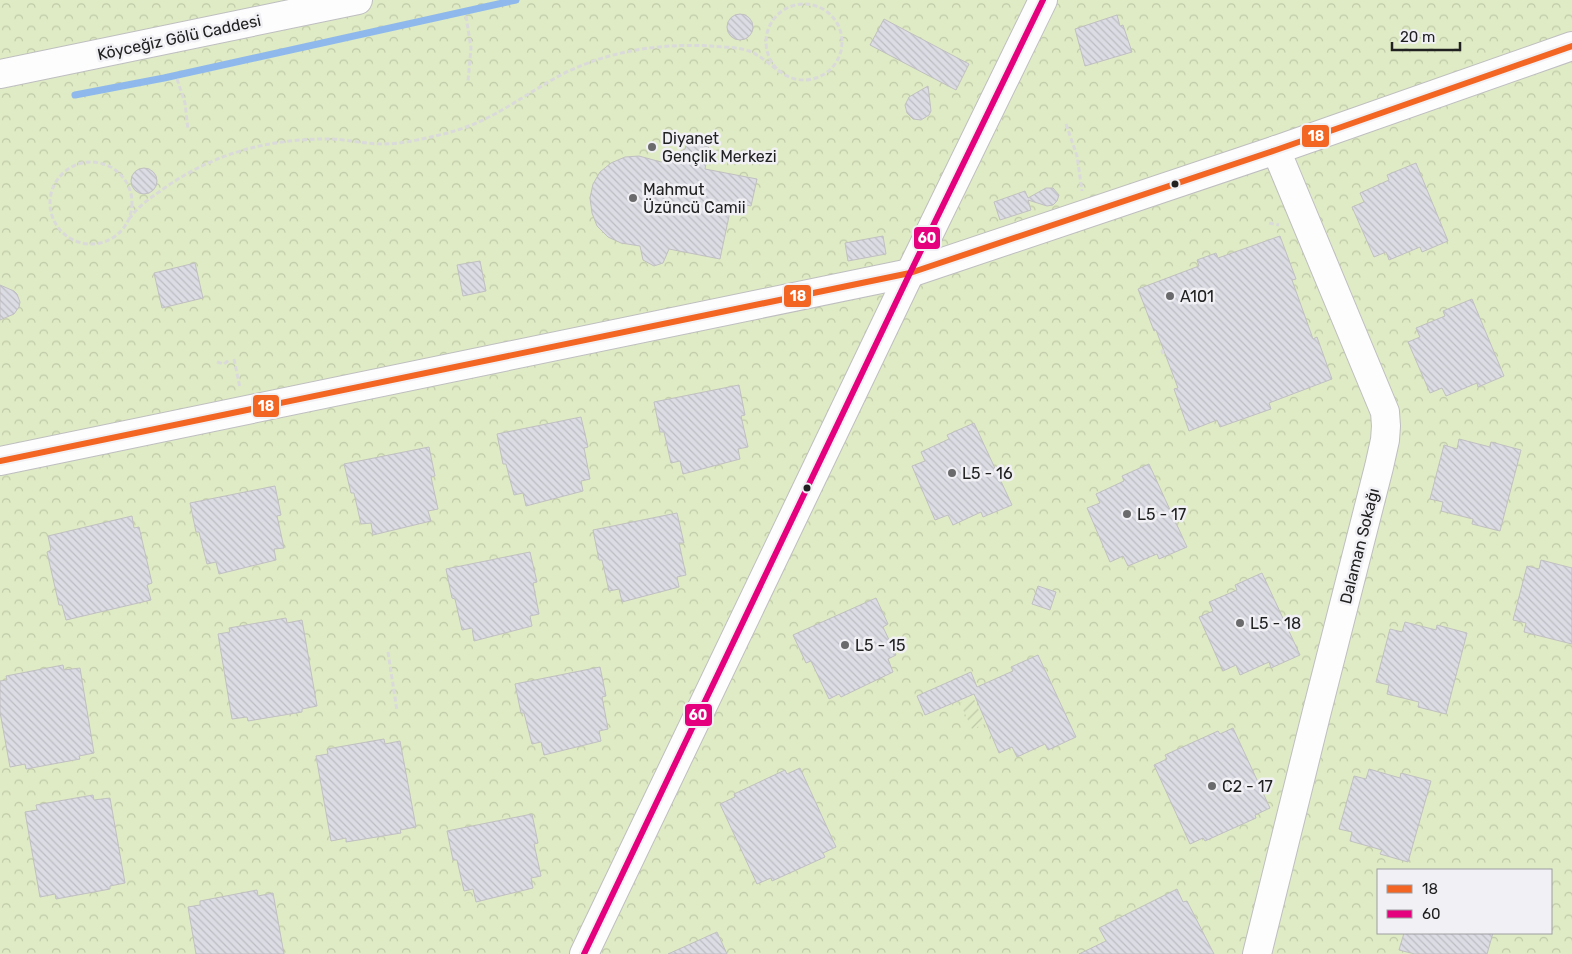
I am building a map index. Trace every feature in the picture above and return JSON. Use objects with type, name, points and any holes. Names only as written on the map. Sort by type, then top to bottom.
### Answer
[{"type":"street","name":"Köyceğiz Gölü Caddesi","points":[[0,74],[358,0]]},
{"type":"street","points":[[584,954],[1043,0]]},
{"type":"street","points":[[0,461],[910,273],[1276,150],[1572,46]]},
{"type":"street","name":"Dalaman Sokağı","points":[[1257,954],[1379,467],[1386,426],[1385,412],[1276,150]]},
{"type":"path","points":[[129,219],[132,206],[131,193],[125,181],[116,171],[105,165],[92,162],[79,164],[67,170],[58,179],[52,191],[50,203],[52,217],[59,230],[70,239],[83,244],[97,244],[110,240],[121,231],[140,206],[188,172],[236,152],[260,146],[304,140],[324,139],[383,144],[438,135],[487,118],[561,75],[615,55],[647,48],[670,46],[724,47],[749,51],[766,61],[780,72],[790,78],[812,80],[822,76],[831,69],[839,55],[842,39],[838,26],[832,16],[821,8],[809,4],[796,4],[784,9],[774,18],[768,29],[765,42],[767,55],[780,72]]},
{"type":"path","points":[[466,16],[471,48],[468,81]]},
{"type":"path","points":[[178,79],[185,103],[188,130]]},
{"type":"path","points":[[1066,124],[1077,156],[1083,198]]},
{"type":"path","points":[[234,358],[241,391]]},
{"type":"path","points":[[217,362],[224,364],[229,360]]},
{"type":"path","points":[[388,652],[397,710]]},
{"type":"green space","points":[[0,0],[1572,0],[1572,954],[0,954]]},
{"type":"green space","points":[[973,697],[985,724],[972,729],[960,703]]},
{"type":"building","points":[[740,14],[749,18],[753,27],[749,36],[740,40],[731,36],[727,27],[731,18]]},
{"type":"building","points":[[1117,15],[1120,26],[1123,25],[1132,52],[1085,66],[1075,29]]},
{"type":"building","points":[[884,19],[969,64],[956,90],[870,45]]},
{"type":"building","points":[[928,86],[931,111],[929,115],[921,120],[913,119],[907,113],[905,105],[909,97]]},
{"type":"building","points":[[687,142],[709,147],[705,169],[757,179],[751,206],[732,202],[720,259],[669,249],[663,263],[654,266],[643,260],[640,246],[621,243],[608,237],[597,226],[592,213],[590,198],[593,184],[600,172],[611,163],[625,157],[639,156],[661,162],[685,149]]},
{"type":"building","points":[[1416,163],[1448,241],[1422,252],[1420,247],[1389,260],[1386,252],[1374,257],[1352,207],[1364,202],[1360,193],[1389,180],[1387,175]]},
{"type":"building","points":[[144,168],[153,172],[157,181],[153,190],[144,194],[135,190],[131,181],[135,172]]},
{"type":"building","points":[[1046,188],[1053,188],[1059,195],[1053,205],[1047,206],[1028,200],[1031,210],[1000,220],[994,202],[1025,191],[1028,198]]},
{"type":"building","points":[[883,236],[886,254],[848,261],[845,243]]},
{"type":"building","points":[[1280,236],[1296,279],[1292,280],[1313,339],[1317,337],[1332,379],[1269,403],[1271,409],[1220,427],[1217,420],[1189,431],[1174,389],[1178,388],[1138,289],[1199,266],[1197,260],[1216,253],[1218,258]]},
{"type":"building","points":[[480,261],[486,291],[463,296],[457,265]]},
{"type":"building","points":[[195,263],[203,298],[162,308],[154,273]]},
{"type":"building","points":[[0,285],[14,291],[20,302],[14,314],[0,320]]},
{"type":"building","points":[[1472,299],[1504,376],[1478,387],[1477,383],[1446,396],[1442,388],[1430,393],[1408,342],[1420,337],[1416,328],[1445,316],[1443,311]]},
{"type":"building","points":[[739,385],[745,415],[741,416],[748,447],[738,449],[740,459],[683,474],[680,461],[671,463],[664,432],[660,432],[654,402]]},
{"type":"building","points":[[581,417],[588,447],[584,448],[590,479],[581,481],[583,491],[526,506],[523,493],[514,495],[506,464],[503,464],[497,434]]},
{"type":"building","name":"L5 - 16","points":[[974,423],[1012,505],[983,517],[981,512],[953,525],[948,515],[935,520],[912,466],[925,461],[921,452],[949,439],[947,435]]},
{"type":"building","points":[[1459,439],[1490,447],[1491,442],[1521,450],[1500,531],[1472,524],[1473,519],[1441,511],[1443,502],[1430,499],[1444,445],[1457,449]]},
{"type":"building","points":[[429,447],[435,476],[431,477],[438,509],[428,511],[431,521],[373,535],[371,523],[361,524],[354,493],[351,493],[344,464]]},
{"type":"building","name":"L5 - 17","points":[[1149,464],[1187,547],[1159,559],[1157,554],[1128,566],[1123,556],[1110,562],[1087,508],[1100,503],[1096,494],[1124,481],[1122,476]]},
{"type":"building","points":[[275,486],[281,515],[277,516],[284,548],[274,549],[276,560],[219,574],[216,562],[207,564],[199,532],[196,532],[190,503]]},
{"type":"building","points":[[677,513],[684,543],[679,543],[686,575],[677,577],[679,587],[622,602],[619,589],[609,591],[602,560],[599,560],[593,530]]},
{"type":"building","points":[[132,516],[134,528],[139,527],[152,583],[147,585],[151,600],[66,620],[62,605],[59,605],[47,552],[51,550],[48,536]]},
{"type":"building","points":[[530,552],[537,582],[533,583],[539,614],[530,616],[532,626],[474,641],[472,628],[462,630],[455,599],[452,598],[446,569]]},
{"type":"building","points":[[1541,560],[1572,568],[1572,644],[1524,632],[1526,623],[1513,620],[1527,566],[1539,569]]},
{"type":"building","name":"L5 - 18","points":[[1262,573],[1300,655],[1271,668],[1269,662],[1240,675],[1236,665],[1223,671],[1199,617],[1213,611],[1209,602],[1237,590],[1235,585]]},
{"type":"building","points":[[1038,586],[1056,592],[1050,610],[1032,604]]},
{"type":"building","name":"L5 - 15","points":[[876,598],[888,624],[883,627],[896,655],[888,659],[893,672],[841,697],[839,694],[829,699],[811,661],[806,663],[793,635]]},
{"type":"building","points":[[286,618],[287,623],[302,620],[317,706],[302,709],[302,712],[248,721],[247,717],[232,719],[218,634],[230,632],[229,628]]},
{"type":"building","points":[[1405,622],[1436,630],[1437,625],[1467,633],[1446,714],[1418,707],[1419,702],[1387,694],[1389,685],[1376,682],[1390,629],[1402,632]]},
{"type":"building","points":[[1038,655],[1076,737],[1048,750],[1045,744],[1017,757],[1012,747],[999,753],[974,694],[925,715],[917,696],[971,672],[977,687],[1013,671],[1011,667]]},
{"type":"building","points":[[63,665],[64,670],[80,668],[94,753],[79,756],[80,759],[26,769],[25,764],[10,767],[0,712],[0,681],[7,680],[6,676]]},
{"type":"building","points":[[600,667],[606,696],[602,697],[608,729],[599,731],[601,741],[544,755],[541,742],[532,744],[524,713],[521,713],[515,684]]},
{"type":"building","name":"C2 - 17","points":[[1233,728],[1270,808],[1255,815],[1256,818],[1205,841],[1203,838],[1190,844],[1154,765],[1167,759],[1165,755],[1218,731],[1220,734]]},
{"type":"building","points":[[384,739],[385,744],[400,741],[416,827],[400,830],[401,833],[346,842],[346,838],[331,841],[316,756],[328,754],[327,749]]},
{"type":"building","points":[[800,768],[836,847],[823,853],[825,857],[772,881],[771,878],[757,884],[720,804],[735,797],[734,794],[785,770],[787,774]]},
{"type":"building","points":[[1369,769],[1400,778],[1401,773],[1431,781],[1408,862],[1380,854],[1382,850],[1350,841],[1352,832],[1339,829],[1354,776],[1366,779]]},
{"type":"building","points":[[93,795],[94,800],[110,798],[125,883],[110,886],[110,889],[56,899],[55,894],[40,897],[25,812],[37,810],[36,805]]},
{"type":"building","points":[[532,814],[538,843],[534,844],[541,876],[531,878],[533,888],[476,902],[473,889],[464,891],[457,860],[453,860],[447,831]]},
{"type":"building","points":[[1177,889],[1183,902],[1187,901],[1214,954],[1079,954],[1106,941],[1099,928]]},
{"type":"building","points":[[257,890],[258,896],[273,893],[284,954],[196,954],[188,907],[200,905],[200,901]]},
{"type":"building","points":[[717,932],[727,954],[668,954]]},
{"type":"building","points":[[1404,934],[1493,934],[1487,954],[1415,954],[1399,950]]},
{"type":"waterway","points":[[75,95],[164,78],[516,0]]},
{"type":"transit line","name":"60","points":[[584,954],[1043,0]]},
{"type":"transit line","name":"18","points":[[0,461],[910,273],[1276,150],[1572,46]]},
{"type":"place","name":"Diyanet Gençlik Merkezi","points":[[652,147]]},
{"type":"place","name":"Mahmut Üzüncü Camii","points":[[633,198]]},
{"type":"place","name":"A101","points":[[1170,296]]},
{"type":"place","name":"L5 - 16","points":[[952,473]]},
{"type":"place","name":"L5 - 17","points":[[1127,514]]},
{"type":"place","name":"L5 - 18","points":[[1240,623]]},
{"type":"place","name":"L5 - 15","points":[[845,645]]},
{"type":"place","name":"C2 - 17","points":[[1212,786]]}]
